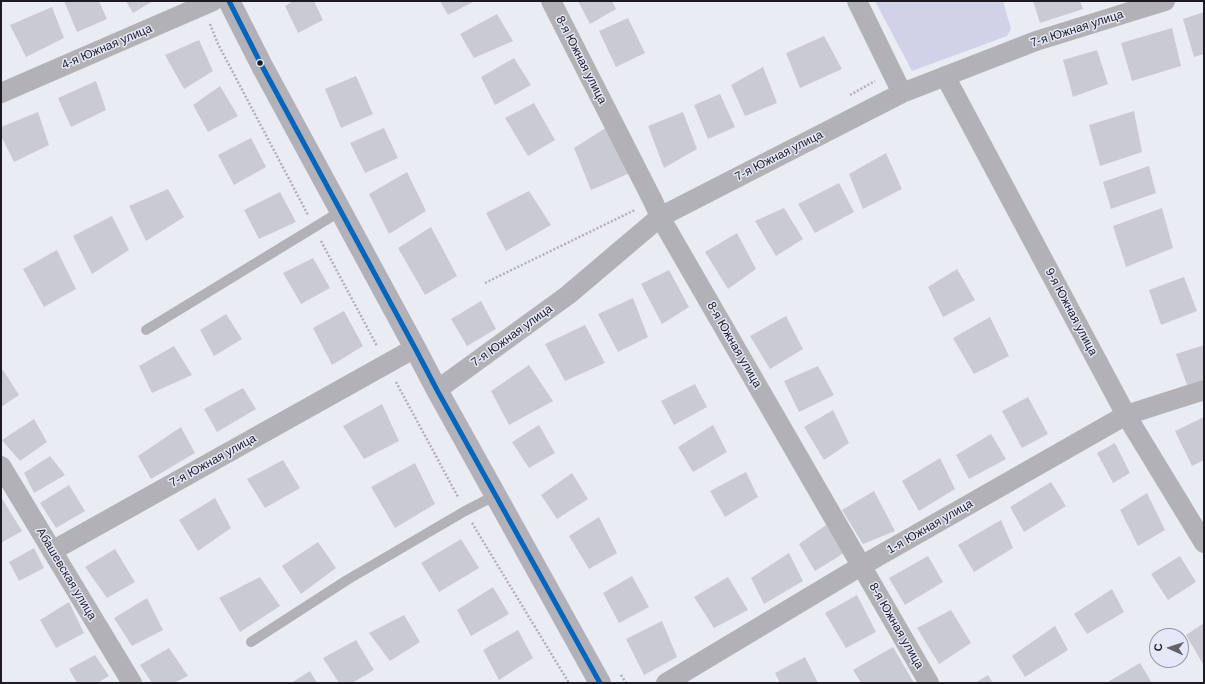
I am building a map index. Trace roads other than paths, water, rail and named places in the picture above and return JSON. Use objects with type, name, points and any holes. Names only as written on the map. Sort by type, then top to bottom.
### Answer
[{"type":"street","name":"4-я Южная улица","points":[[1,93],[213,1]]},
{"type":"street","points":[[229,1],[437,390],[600,683]]},
{"type":"street","name":"8-я Южная улица","points":[[551,1],[660,217],[929,683]]},
{"type":"street","points":[[856,1],[902,93]]},
{"type":"street","name":"7-я Южная улица","points":[[437,390],[568,295],[660,217],[902,93],[1036,41],[1165,1]]},
{"type":"street","name":"9-я Южная улица","points":[[945,76],[1126,415],[1204,543]]},
{"type":"street","name":"7-я Южная улица","points":[[52,551],[415,348]]},
{"type":"street","name":"1-я Южная улица","points":[[666,683],[861,566],[1126,415],[1204,390]]},
{"type":"street","name":"Абашевская улица","points":[[1,466],[132,683]]},
{"type":"lane","points":[[146,330],[341,211]]},
{"type":"lane","points":[[251,642],[354,576],[465,511],[496,495]]}]
